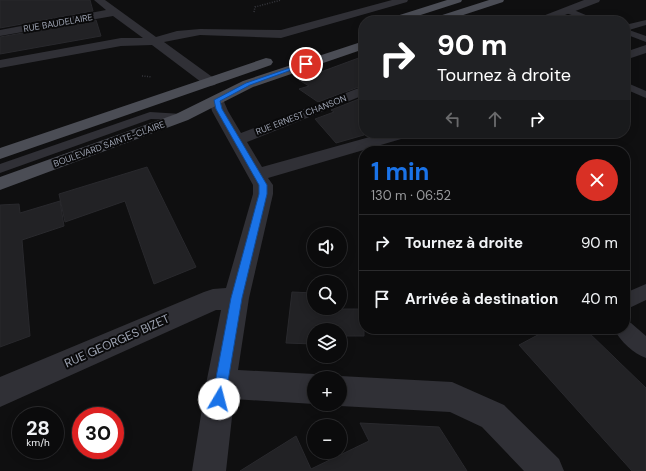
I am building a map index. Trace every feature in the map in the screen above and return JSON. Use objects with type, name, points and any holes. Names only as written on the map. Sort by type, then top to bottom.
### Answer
[{"type":"main road","points":[[407,16],[457,0]]},
{"type":"main road","points":[[451,16],[499,0]]},
{"type":"main road","name":"BOULEVARD SAINTE-CLAIRE","points":[[0,154],[214,91],[248,84],[359,47]]},
{"type":"main road","name":"BOULEVARD SAINTE-CLAIRE","points":[[0,184],[182,117],[232,74],[280,58]]},
{"type":"main road","points":[[232,74],[248,84]]},
{"type":"street","points":[[0,64],[121,42],[154,40],[200,32],[281,34],[403,0]]},
{"type":"street","points":[[551,16],[595,0]]},
{"type":"street","points":[[101,1],[115,6],[214,91],[219,109],[263,185],[263,194],[236,298],[220,384],[209,471]]},
{"type":"street","name":"RUE BAUDELAIRE","points":[[0,33],[115,6]]},
{"type":"street","points":[[630,55],[646,50]]},
{"type":"street","name":"RUE ERNEST CHANSON","points":[[237,140],[359,92]]},
{"type":"street","points":[[257,175],[385,138]]},
{"type":"street","name":"RUE GEORGES BIZET","points":[[0,392],[213,300],[236,298]]},
{"type":"street","points":[[220,384],[307,389]]},
{"type":"street","points":[[347,391],[452,397],[493,416],[547,471]]},
{"type":"lane","points":[[566,10],[582,16]]},
{"type":"lane","points":[[630,28],[646,22]]},
{"type":"lane","points":[[630,32],[646,39]]},
{"type":"lane","points":[[630,87],[646,94]]},
{"type":"lane","points":[[0,169],[150,115],[182,117]]},
{"type":"lane","points":[[630,299],[646,291]]},
{"type":"lane","points":[[630,334],[646,349]]},
{"type":"building","points":[[0,0],[90,0],[93,11],[0,28]]},
{"type":"building","points":[[96,20],[101,36],[0,54],[0,37]]},
{"type":"building","points":[[359,58],[359,87],[318,102],[299,89],[309,86],[299,80]]},
{"type":"building","points":[[359,99],[359,136],[336,143],[315,119],[334,112],[331,110]]},
{"type":"building","points":[[147,167],[196,267],[154,284],[125,201],[65,222],[59,194]]},
{"type":"building","points":[[60,201],[64,226],[22,240],[30,336],[0,347],[0,205],[19,204],[20,213]]},
{"type":"building","points":[[292,292],[307,293],[307,315],[347,315],[347,309],[359,309],[359,334],[364,334],[364,336],[347,336],[347,323],[307,323],[307,344],[286,343]]},
{"type":"building","points":[[540,334],[590,334],[646,388],[646,471],[632,471],[519,345]]},
{"type":"building","points":[[360,423],[439,427],[467,471],[240,471],[296,436],[311,469],[332,459],[347,459],[347,452],[369,441]]},
{"type":"route","points":[[219,399],[220,384],[236,298],[263,194],[263,185],[219,109],[217,100],[248,84],[306,64]]}]
